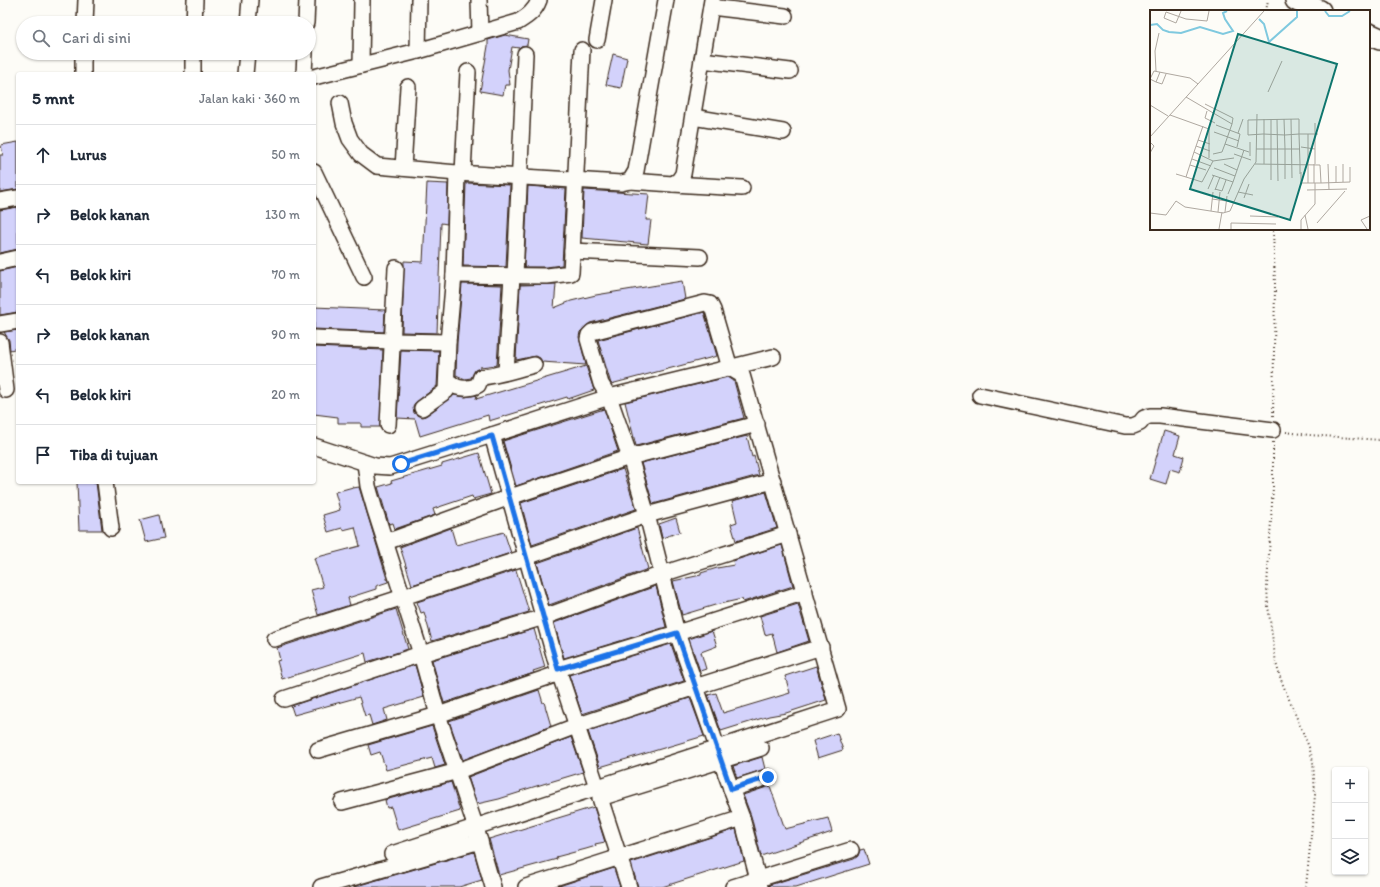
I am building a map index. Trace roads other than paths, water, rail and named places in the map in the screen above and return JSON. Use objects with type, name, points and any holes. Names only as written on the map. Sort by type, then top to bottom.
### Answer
[{"type":"street","points":[[85,16],[86,0]]},
{"type":"street","points":[[194,16],[195,0]]},
{"type":"street","points":[[249,16],[250,0]]},
{"type":"street","points":[[306,16],[307,0]]},
{"type":"street","points":[[361,65],[362,0]]},
{"type":"street","points":[[418,51],[419,0]]},
{"type":"street","points":[[479,0],[480,33]]},
{"type":"street","points":[[316,76],[418,51],[518,22],[536,8],[539,0]]},
{"type":"street","points":[[597,40],[604,0]]},
{"type":"street","points":[[630,181],[636,171],[666,0]]},
{"type":"street","points":[[1296,0],[1318,10]]},
{"type":"street","points":[[673,184],[680,180],[683,174],[712,4],[785,16]]},
{"type":"street","points":[[1370,34],[1380,39]]},
{"type":"street","points":[[454,275],[555,276],[571,273],[582,50]]},
{"type":"street","points":[[506,372],[520,176],[525,54]]},
{"type":"street","points":[[83,72],[84,60]]},
{"type":"street","points":[[193,60],[193,72]]},
{"type":"street","points":[[245,72],[246,60]]},
{"type":"street","points":[[304,72],[305,60]]},
{"type":"street","points":[[702,60],[790,71]]},
{"type":"street","points":[[446,391],[448,342],[468,72]]},
{"type":"street","points":[[403,168],[408,86]]},
{"type":"street","points":[[340,103],[344,123],[350,139],[361,154],[377,166],[460,173],[621,183],[630,181],[742,188]]},
{"type":"street","points":[[693,117],[783,132]]},
{"type":"street","points":[[316,176],[364,277]]},
{"type":"street","points":[[0,201],[16,198]]},
{"type":"street","points":[[572,251],[700,257]]},
{"type":"street","points":[[0,262],[16,258]]},
{"type":"street","points":[[388,424],[396,268]]},
{"type":"street","points":[[629,887],[600,798],[718,754],[838,709],[742,375],[730,368],[713,310],[710,304],[705,303],[592,332],[588,339],[601,384],[609,397],[630,457],[647,515],[677,633],[718,754],[742,818],[759,883]]},
{"type":"street","points":[[0,324],[16,321]]},
{"type":"street","points":[[316,338],[448,342]]},
{"type":"street","points":[[0,342],[8,391]]},
{"type":"street","points":[[316,447],[375,466],[390,466],[492,436],[609,397],[773,357]]},
{"type":"street","points":[[422,408],[446,391],[451,383],[454,386],[473,388],[478,385],[481,377],[493,377],[534,365]]},
{"type":"street","points":[[980,395],[1126,426],[1133,426],[1140,423],[1144,418],[1150,416],[1160,416],[1273,430]]},
{"type":"street","points":[[386,542],[510,497],[630,457],[756,424]]},
{"type":"street","points":[[492,436],[559,671],[597,788]]},
{"type":"street","points":[[365,463],[368,486],[404,596],[422,654],[438,715],[458,771],[493,887]]},
{"type":"street","points":[[274,639],[526,557],[647,515],[773,481]]},
{"type":"street","points":[[105,484],[111,528]]},
{"type":"street","points":[[284,699],[544,616],[662,574],[788,534]]},
{"type":"street","points":[[318,750],[438,715],[559,671],[805,592]]},
{"type":"street","points":[[342,802],[458,771],[576,726],[821,647]]},
{"type":"street","points":[[325,887],[478,835],[597,788],[718,754],[761,748]]},
{"type":"street","points":[[731,789],[768,777]]},
{"type":"street","points":[[526,887],[742,818]]},
{"type":"street","points":[[392,854],[478,835]]},
{"type":"street","points":[[733,887],[759,883],[851,850]]}]
